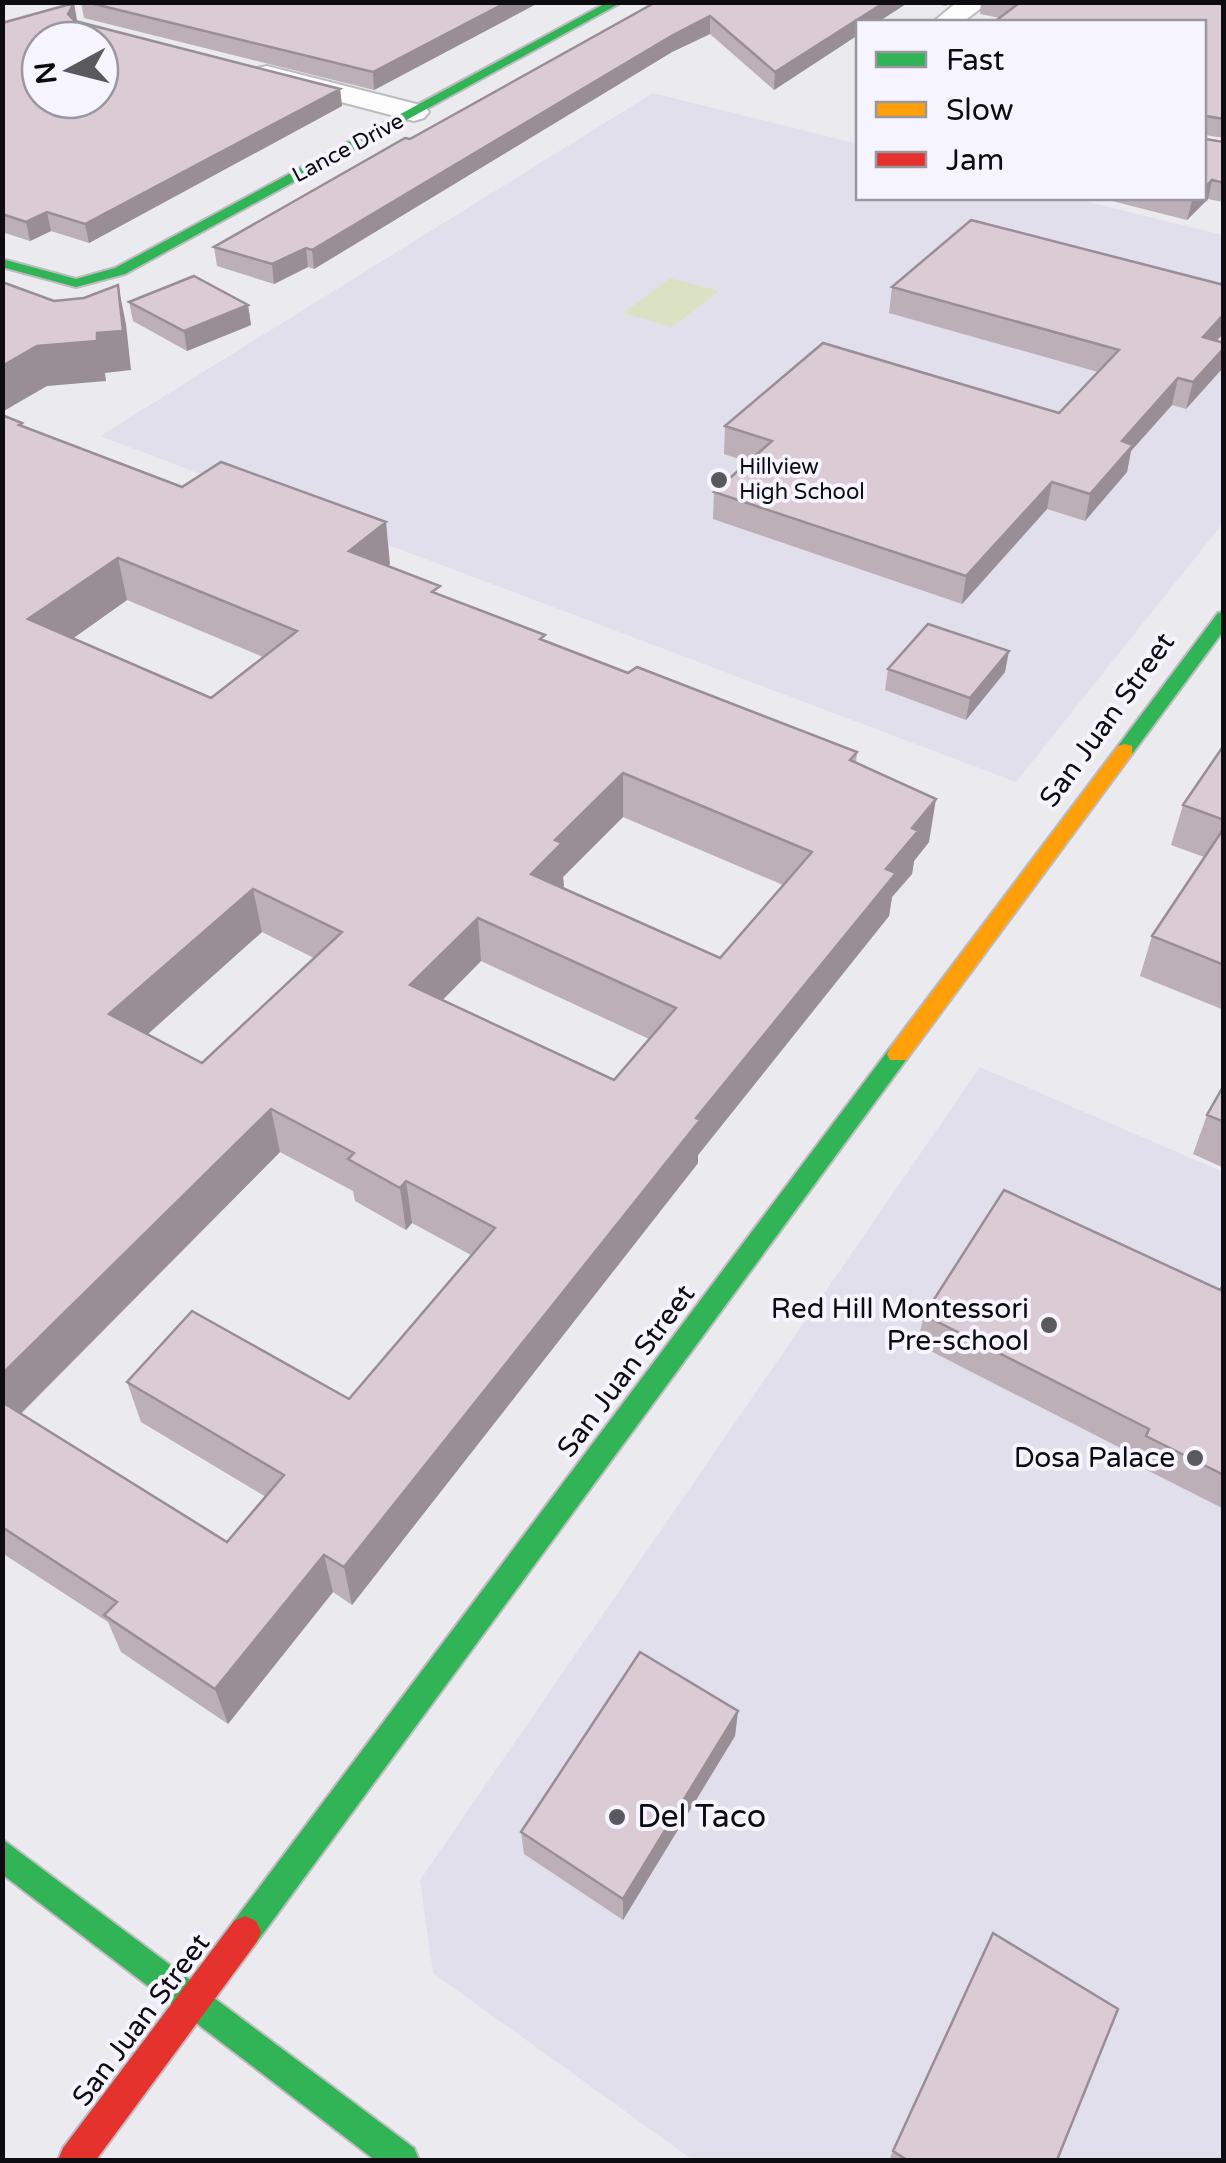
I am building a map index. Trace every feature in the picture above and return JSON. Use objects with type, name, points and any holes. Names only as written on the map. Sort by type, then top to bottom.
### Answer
[{"type":"main road","name":"Lance Drive","points":[[2,264],[76,283],[120,271],[618,2]]},
{"type":"main road","name":"San Juan Street","points":[[74,2160],[1224,617]]},
{"type":"main road","points":[[2,1854],[402,2160]]},
{"type":"street","points":[[949,20],[976,2]]},
{"type":"street","points":[[242,68],[414,112]]},
{"type":"shaded area","name":"Hillview High School","points":[[653,93],[856,144],[856,200],[1080,200],[1223,235],[1223,523],[1016,782],[100,436]]},
{"type":"shaded area","points":[[980,1067],[1223,1172],[1223,2160],[693,2160],[433,1973],[420,1880]]},
{"type":"green space","points":[[670,278],[719,291],[672,327],[623,313]]},
{"type":"building","points":[[86,2],[507,2],[373,72]]},
{"type":"building","points":[[656,2],[885,2],[775,72],[710,16],[312,250],[306,248],[272,264],[214,247],[405,138],[410,139]]},
{"type":"building","points":[[1009,2],[1224,5],[1224,119],[1206,116],[1206,20],[997,20],[1018,4]]},
{"type":"building","points":[[74,3],[68,14],[74,20],[20,20],[20,120],[120,120],[120,33],[340,89],[85,224],[47,212],[26,222],[2,214],[2,23]]},
{"type":"building","points":[[1206,139],[1224,142],[1224,183],[1212,180],[1206,187]]},
{"type":"building","points":[[971,220],[1224,285],[1224,314],[1203,337],[1224,343],[1224,348],[1193,382],[1178,378],[1122,441],[1133,445],[1090,494],[1052,482],[966,576],[714,492],[772,441],[725,426],[823,343],[1059,413],[1119,350],[892,287]]},
{"type":"building","points":[[194,276],[248,305],[184,331],[129,302]]},
{"type":"building","points":[[2,282],[54,301],[84,298],[118,285],[123,331],[97,333],[97,341],[37,346],[2,366]]},
{"type":"building","points":[[2,415],[182,487],[221,462],[386,522],[349,551],[440,586],[432,592],[545,635],[540,639],[628,673],[637,667],[857,752],[850,760],[936,799],[912,828],[918,831],[886,869],[896,873],[696,1118],[700,1120],[344,1567],[324,1555],[215,1689],[104,1615],[117,1602],[2,1527],[2,1402],[227,1542],[284,1475],[127,1382],[192,1311],[349,1399],[495,1228],[406,1181],[400,1188],[348,1159],[354,1153],[271,1109],[2,1374]],"holes":[[[118,558],[297,631],[211,698],[28,619]],[[623,773],[812,852],[720,958],[531,874],[562,843],[555,840]],[[253,889],[342,932],[202,1063],[109,1014]],[[478,918],[676,1008],[614,1080],[410,985]]]},
{"type":"building","points":[[928,624],[1009,651],[970,698],[888,669]]},
{"type":"building","points":[[1224,745],[1224,820],[1183,805]]},
{"type":"building","points":[[1224,828],[1224,965],[1152,936]]},
{"type":"building","points":[[1224,1085],[1224,1122],[1207,1115]]},
{"type":"building","points":[[1004,1190],[1220,1290],[1224,1284],[1224,1475],[1146,1436],[1149,1429],[924,1315]]},
{"type":"building","name":"Del Taco","points":[[640,1652],[738,1711],[623,1899],[521,1832]]},
{"type":"building","points":[[993,1933],[1118,2009],[1057,2160],[907,2160],[893,2151]]},
{"type":"traffic: fast","points":[[2,263],[76,283],[120,271],[617,2]]},
{"type":"traffic: fast","points":[[1125,750],[1224,617]]},
{"type":"traffic: fast","points":[[245,1932],[898,1054]]},
{"type":"traffic: fast","points":[[2,1854],[402,2160]]},
{"type":"traffic: slow","points":[[898,1054],[1125,750]]},
{"type":"traffic: jam","points":[[75,2160],[245,1932]]},
{"type":"place","name":"Hillview High School","points":[[719,480]]},
{"type":"place","name":"Red Hill Montessori Pre-school","points":[[1049,1325]]},
{"type":"place","name":"Dosa Palace","points":[[1195,1458]]},
{"type":"place","name":"Del Taco","points":[[617,1817]]}]
